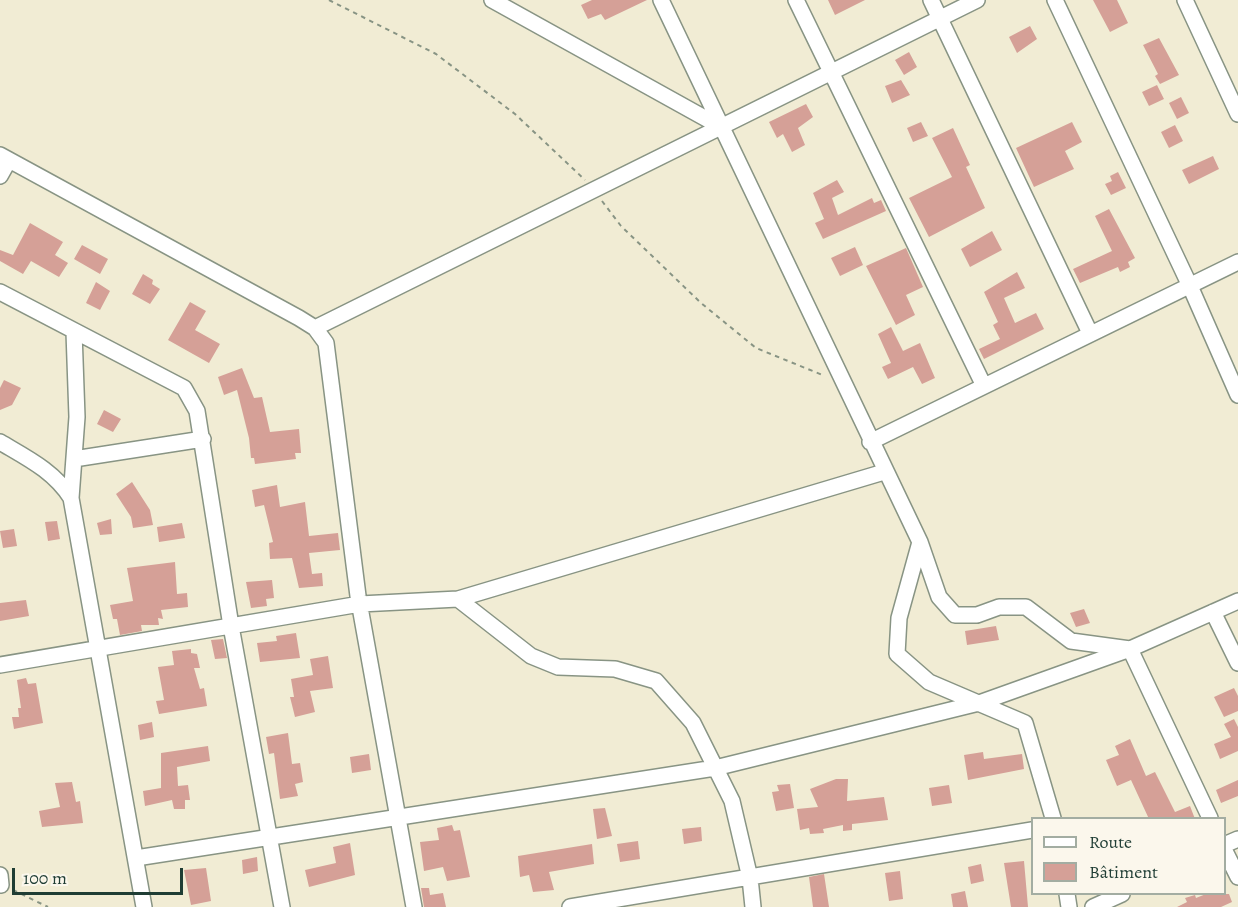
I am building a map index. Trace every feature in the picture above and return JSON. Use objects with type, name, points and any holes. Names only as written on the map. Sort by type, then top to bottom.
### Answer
[{"type":"street","points":[[492,0],[721,127]]},
{"type":"street","points":[[661,0],[884,472],[920,542],[939,597],[955,615],[977,615],[999,607],[1026,608],[1071,640],[1130,648]]},
{"type":"street","points":[[796,0],[984,386]]},
{"type":"street","points":[[931,0],[1090,333]]},
{"type":"street","points":[[315,328],[977,0]]},
{"type":"street","points":[[1055,0],[1190,286],[1238,395]]},
{"type":"street","points":[[1185,0],[1238,114]]},
{"type":"street","points":[[0,176],[4,157],[315,328],[326,343],[360,604],[414,907]]},
{"type":"street","points":[[870,442],[1238,262]]},
{"type":"street","points":[[0,292],[74,333],[184,388],[197,411],[231,626],[282,907]]},
{"type":"street","points":[[74,333],[77,417],[71,498],[144,907]]},
{"type":"street","points":[[74,459],[203,439]]},
{"type":"street","points":[[0,442],[50,472],[61,482],[71,498]]},
{"type":"street","points":[[0,665],[360,604],[458,599],[884,472]]},
{"type":"street","points":[[920,542],[899,618],[897,654],[929,682],[1025,723],[1052,817]]},
{"type":"street","points":[[458,599],[531,656],[558,668],[615,669],[656,681],[693,723],[732,801],[750,878],[753,907]]},
{"type":"street","points":[[136,858],[715,768],[979,703],[1130,648],[1238,601]]},
{"type":"street","points":[[1213,612],[1238,663]]},
{"type":"street","points":[[1130,648],[1209,817]]},
{"type":"street","points":[[570,907],[1031,830]]},
{"type":"street","points":[[1226,851],[1238,877]]},
{"type":"street","points":[[1093,907],[1120,895]]},
{"type":"path","points":[[1,880],[48,907]]},
{"type":"building","points":[[592,0],[647,0],[605,20],[601,14],[588,19],[581,5]]},
{"type":"building","points":[[828,0],[865,0],[835,15]]},
{"type":"building","points":[[1093,0],[1117,0],[1128,23],[1110,32]]},
{"type":"building","points":[[1030,26],[1037,39],[1017,53],[1009,37]]},
{"type":"building","points":[[1159,38],[1179,75],[1160,84],[1155,76],[1158,74],[1143,45]]},
{"type":"building","points":[[909,52],[917,67],[904,75],[895,60]]},
{"type":"building","points":[[901,80],[910,95],[892,103],[885,86]]},
{"type":"building","points":[[1157,85],[1164,99],[1149,106],[1142,92]]},
{"type":"building","points":[[1181,97],[1189,113],[1177,119],[1169,103]]},
{"type":"building","points":[[806,104],[813,117],[798,128],[805,145],[792,152],[783,134],[777,138],[769,122]]},
{"type":"building","points":[[921,122],[928,136],[913,142],[907,128]]},
{"type":"building","points":[[1072,122],[1082,142],[1065,151],[1074,169],[1034,187],[1016,148]]},
{"type":"building","points":[[1175,125],[1183,141],[1169,148],[1161,132]]},
{"type":"building","points":[[953,128],[970,165],[966,167],[985,208],[929,237],[909,198],[952,177],[932,138]]},
{"type":"building","points":[[1213,156],[1219,169],[1189,184],[1182,170]]},
{"type":"building","points":[[1118,172],[1126,188],[1111,195],[1105,184],[1112,181],[1110,176]]},
{"type":"building","points":[[837,180],[844,192],[832,198],[838,215],[872,198],[874,203],[881,200],[886,211],[823,239],[815,223],[824,219],[813,193]]},
{"type":"building","points":[[1109,209],[1135,258],[1128,262],[1130,267],[1120,272],[1118,267],[1080,283],[1073,269],[1112,251],[1095,216]]},
{"type":"building","points":[[30,223],[63,242],[55,255],[68,263],[59,277],[31,261],[23,274],[0,261],[0,250],[13,255]]},
{"type":"building","points":[[992,231],[1002,250],[970,267],[961,249]]},
{"type":"building","points":[[82,245],[108,259],[100,274],[74,259]]},
{"type":"building","points":[[855,247],[863,265],[840,276],[831,258]]},
{"type":"building","points":[[906,248],[923,287],[906,295],[915,315],[896,325],[866,266]]},
{"type":"building","points":[[1017,272],[1025,288],[1004,298],[1015,323],[1036,313],[1044,329],[984,359],[979,349],[1000,339],[993,325],[998,322],[984,292]]},
{"type":"building","points":[[143,274],[153,280],[152,284],[160,289],[150,304],[132,294]]},
{"type":"building","points":[[96,282],[110,291],[100,310],[86,303]]},
{"type":"building","points":[[190,302],[206,311],[195,330],[220,344],[209,363],[168,340]]},
{"type":"building","points":[[891,327],[903,351],[920,343],[935,378],[922,384],[913,367],[888,379],[882,367],[891,363],[878,334]]},
{"type":"building","points":[[242,368],[254,398],[262,397],[270,432],[299,429],[301,453],[295,453],[296,459],[255,464],[254,458],[251,458],[249,438],[237,390],[224,395],[218,377]]},
{"type":"building","points":[[4,380],[21,388],[12,405],[0,410],[0,388]]},
{"type":"building","points":[[104,410],[121,419],[113,432],[97,424]]},
{"type":"building","points":[[132,482],[150,510],[153,525],[133,528],[131,517],[116,494]]},
{"type":"building","points":[[277,485],[280,507],[305,502],[309,536],[338,533],[340,550],[309,553],[312,574],[322,573],[323,586],[299,588],[292,558],[270,559],[269,543],[273,542],[264,505],[255,507],[252,490]]},
{"type":"building","points":[[111,519],[112,534],[100,535],[97,523]]},
{"type":"building","points":[[57,521],[60,539],[48,541],[45,522]]},
{"type":"building","points":[[182,523],[185,538],[159,542],[157,527]]},
{"type":"building","points":[[14,529],[17,546],[3,548],[0,531]]},
{"type":"building","points":[[175,562],[177,594],[187,593],[188,607],[161,610],[163,619],[158,618],[159,625],[141,625],[142,631],[120,635],[117,619],[113,619],[110,605],[133,601],[127,568]]},
{"type":"building","points":[[272,580],[274,598],[266,599],[267,606],[251,608],[246,582]]},
{"type":"building","points":[[26,600],[29,616],[0,621],[0,603]]},
{"type":"building","points":[[1084,609],[1090,623],[1076,627],[1070,613]]},
{"type":"building","points":[[996,626],[999,640],[967,645],[965,631]]},
{"type":"building","points":[[296,633],[300,658],[260,662],[257,643],[277,641],[276,636]]},
{"type":"building","points":[[223,639],[227,658],[215,659],[211,640]]},
{"type":"building","points":[[191,649],[191,653],[197,654],[200,668],[194,668],[200,689],[204,688],[207,706],[159,714],[156,701],[164,700],[158,667],[174,665],[172,651]]},
{"type":"building","points":[[328,656],[333,688],[310,691],[315,712],[295,717],[290,697],[294,697],[291,679],[313,675],[310,659]]},
{"type":"building","points":[[26,678],[28,684],[36,683],[43,723],[14,729],[12,717],[19,717],[18,708],[21,708],[17,680]]},
{"type":"building","points":[[1234,688],[1238,696],[1238,711],[1224,717],[1214,697]]},
{"type":"building","points":[[1234,719],[1238,727],[1238,751],[1220,759],[1214,744],[1231,737],[1224,724]]},
{"type":"building","points":[[152,722],[154,737],[140,740],[138,725]]},
{"type":"building","points":[[288,733],[292,764],[300,763],[303,782],[295,784],[298,796],[280,799],[274,753],[269,754],[266,737]]},
{"type":"building","points":[[1130,739],[1146,776],[1155,772],[1175,812],[1190,806],[1194,817],[1148,817],[1131,780],[1117,786],[1106,760],[1119,755],[1115,746]]},
{"type":"building","points":[[208,746],[210,761],[177,767],[178,786],[188,785],[190,800],[185,800],[185,809],[174,809],[172,800],[145,806],[143,791],[161,788],[161,753]]},
{"type":"building","points":[[983,752],[984,759],[1022,754],[1024,769],[968,780],[964,755]]},
{"type":"building","points":[[369,754],[371,770],[352,773],[350,757]]},
{"type":"building","points":[[836,779],[848,779],[847,801],[884,797],[888,820],[852,824],[852,830],[843,831],[843,825],[823,829],[824,833],[810,834],[809,828],[800,830],[797,809],[818,807],[810,789]]},
{"type":"building","points":[[1238,780],[1238,796],[1221,803],[1216,790]]},
{"type":"building","points":[[72,782],[76,802],[80,801],[83,823],[42,827],[39,811],[60,807],[55,783]]},
{"type":"building","points":[[790,784],[794,808],[776,811],[772,792],[779,791],[777,785]]},
{"type":"building","points":[[949,785],[952,803],[932,806],[929,788]]},
{"type":"building","points":[[605,808],[612,836],[597,839],[593,809]]},
{"type":"building","points":[[452,825],[454,831],[460,830],[470,877],[447,881],[443,867],[424,871],[420,842],[439,840],[437,828]]},
{"type":"building","points":[[701,827],[702,841],[684,844],[682,829]]},
{"type":"building","points":[[638,841],[640,859],[620,862],[617,844]]},
{"type":"building","points":[[350,843],[355,875],[309,887],[305,870],[336,863],[333,847]]},
{"type":"building","points":[[592,844],[594,864],[549,872],[554,890],[533,892],[529,875],[520,877],[518,856]]},
{"type":"building","points":[[257,857],[258,871],[243,874],[242,860]]},
{"type":"building","points":[[1024,861],[1028,907],[1011,907],[1004,863]]},
{"type":"building","points":[[981,864],[984,881],[971,884],[968,867]]},
{"type":"building","points":[[206,868],[211,901],[191,905],[184,870]]},
{"type":"building","points":[[900,871],[903,899],[889,901],[885,873]]},
{"type":"building","points":[[824,874],[829,907],[813,907],[809,877]]},
{"type":"building","points":[[421,888],[429,888],[430,895],[443,893],[446,907],[424,907]]},
{"type":"building","points":[[965,891],[968,907],[953,907],[951,894]]},
{"type":"building","points":[[1229,894],[1232,902],[1221,907],[1177,907],[1187,902],[1185,898],[1195,895],[1196,898],[1204,895]]}]
